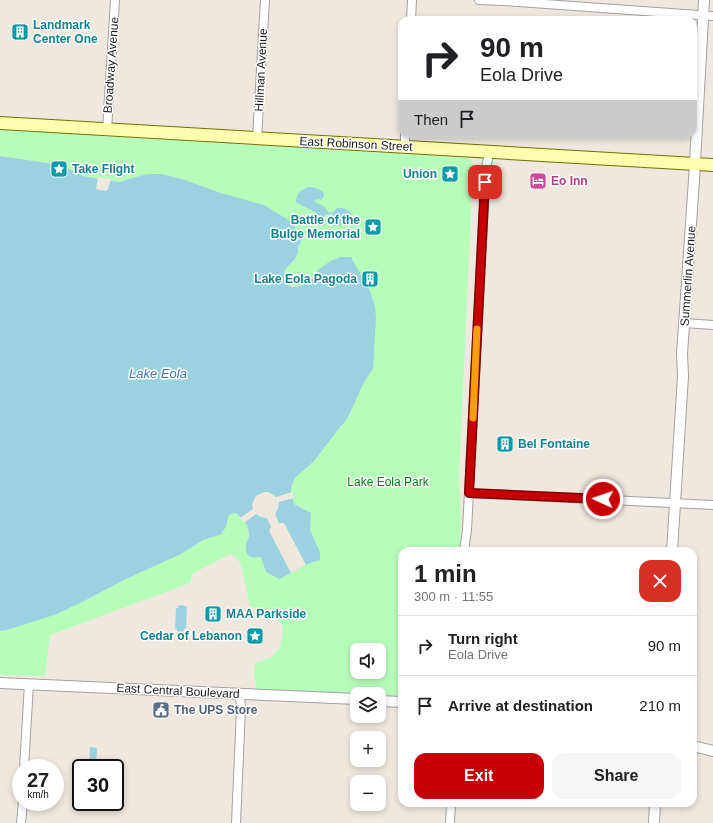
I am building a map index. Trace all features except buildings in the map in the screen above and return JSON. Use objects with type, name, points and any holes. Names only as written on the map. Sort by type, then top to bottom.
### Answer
[{"type":"main road","name":"East Robinson Street","points":[[0,123],[713,165]]},
{"type":"street","name":"Broadway Avenue","points":[[107,130],[115,0]]},
{"type":"street","name":"Hillman Avenue","points":[[257,139],[265,0]]},
{"type":"street","points":[[411,16],[412,0]]},
{"type":"street","points":[[479,0],[708,15]]},
{"type":"street","name":"Summerlin Avenue","points":[[672,547],[683,376],[682,354],[695,164],[708,15],[704,0]]},
{"type":"street","points":[[405,138],[405,146]]},
{"type":"street","points":[[465,547],[467,530],[486,167],[490,151]]},
{"type":"street","points":[[685,323],[713,325]]},
{"type":"street","points":[[469,493],[713,505]]},
{"type":"street","name":"East Central Boulevard","points":[[0,682],[350,700]]},
{"type":"street","points":[[25,759],[29,684]]},
{"type":"street","points":[[236,823],[241,709],[240,694]]},
{"type":"street","points":[[386,701],[398,702]]},
{"type":"street","points":[[697,747],[713,751]]},
{"type":"street","points":[[450,823],[451,807]]},
{"type":"street","points":[[654,823],[655,807]]},
{"type":"street","points":[[21,823],[22,811]]},
{"type":"green space","name":"Lake Eola Park","points":[[0,130],[468,158],[472,161],[473,166],[459,476],[461,525],[459,547],[398,547],[398,696],[386,695],[386,687],[350,687],[350,694],[257,689],[254,675],[255,663],[270,658],[280,648],[283,632],[282,624],[268,612],[250,606],[241,565],[237,558],[230,554],[192,574],[190,583],[50,635],[45,676],[0,675],[0,631],[8,630],[86,600],[126,579],[181,554],[203,540],[220,535],[226,527],[228,517],[231,514],[236,513],[244,520],[248,528],[249,532],[245,547],[252,557],[261,557],[266,572],[278,579],[319,560],[315,541],[310,530],[311,513],[294,504],[291,492],[292,484],[295,478],[315,460],[345,422],[363,384],[373,369],[318,270],[314,278],[305,284],[300,286],[291,286],[287,284],[284,274],[285,271],[296,257],[301,242],[221,193],[185,180],[162,174],[128,179],[121,182],[83,176],[61,165],[0,156]]},
{"type":"water","name":"Lake Eola","points":[[0,156],[61,165],[83,176],[111,181],[121,182],[148,174],[162,174],[264,205],[290,221],[301,238],[298,253],[295,259],[285,270],[284,274],[288,285],[292,287],[308,283],[318,270],[329,262],[340,257],[351,257],[370,291],[375,306],[376,318],[373,369],[363,384],[346,420],[315,460],[295,478],[292,484],[291,492],[294,504],[311,513],[310,530],[320,552],[320,560],[308,564],[279,579],[266,572],[261,557],[252,557],[248,554],[246,545],[249,536],[248,528],[243,519],[236,513],[231,514],[228,517],[226,527],[220,535],[203,540],[181,554],[126,579],[57,614],[0,631]]},
{"type":"water","points":[[308,187],[318,189],[323,192],[324,194],[321,200],[317,199],[315,202],[324,206],[328,212],[332,213],[337,208],[341,208],[347,210],[352,215],[349,219],[341,220],[341,225],[339,226],[333,226],[329,223],[334,217],[331,214],[325,215],[321,219],[313,211],[296,202],[299,193]]},
{"type":"water","points":[[181,605],[187,607],[186,629],[180,633],[177,629],[175,629],[176,608]]},
{"type":"water","points":[[90,747],[97,748],[96,759],[89,759]]},
{"type":"pier","points":[[98,177],[111,179],[106,191],[96,189]]},
{"type":"pier","points":[[264,492],[268,492],[276,497],[292,492],[294,498],[279,502],[278,509],[275,514],[279,523],[284,523],[306,565],[291,573],[269,531],[271,527],[267,518],[256,514],[244,523],[240,518],[253,509],[252,504],[256,496]]},
{"type":"slow traffic","points":[[473,418],[477,329]]},
{"type":"place","name":"Landmark Center One","points":[[20,32]]},
{"type":"place","name":"Take Flight","points":[[59,169]]},
{"type":"place","name":"Union","points":[[450,174]]},
{"type":"place","name":"Eo Inn","points":[[538,181]]},
{"type":"place","name":"Battle of the Bulge Memorial","points":[[373,227]]},
{"type":"place","name":"Lake Eola Pagoda","points":[[370,279]]},
{"type":"place","name":"Bel Fontaine","points":[[505,444]]},
{"type":"place","name":"MAA Parkside","points":[[213,614]]},
{"type":"place","name":"Cedar of Lebanon","points":[[255,636]]},
{"type":"place","name":"The UPS Store","points":[[161,710]]},
{"type":"route","points":[[485,182],[469,493],[603,499]]}]
